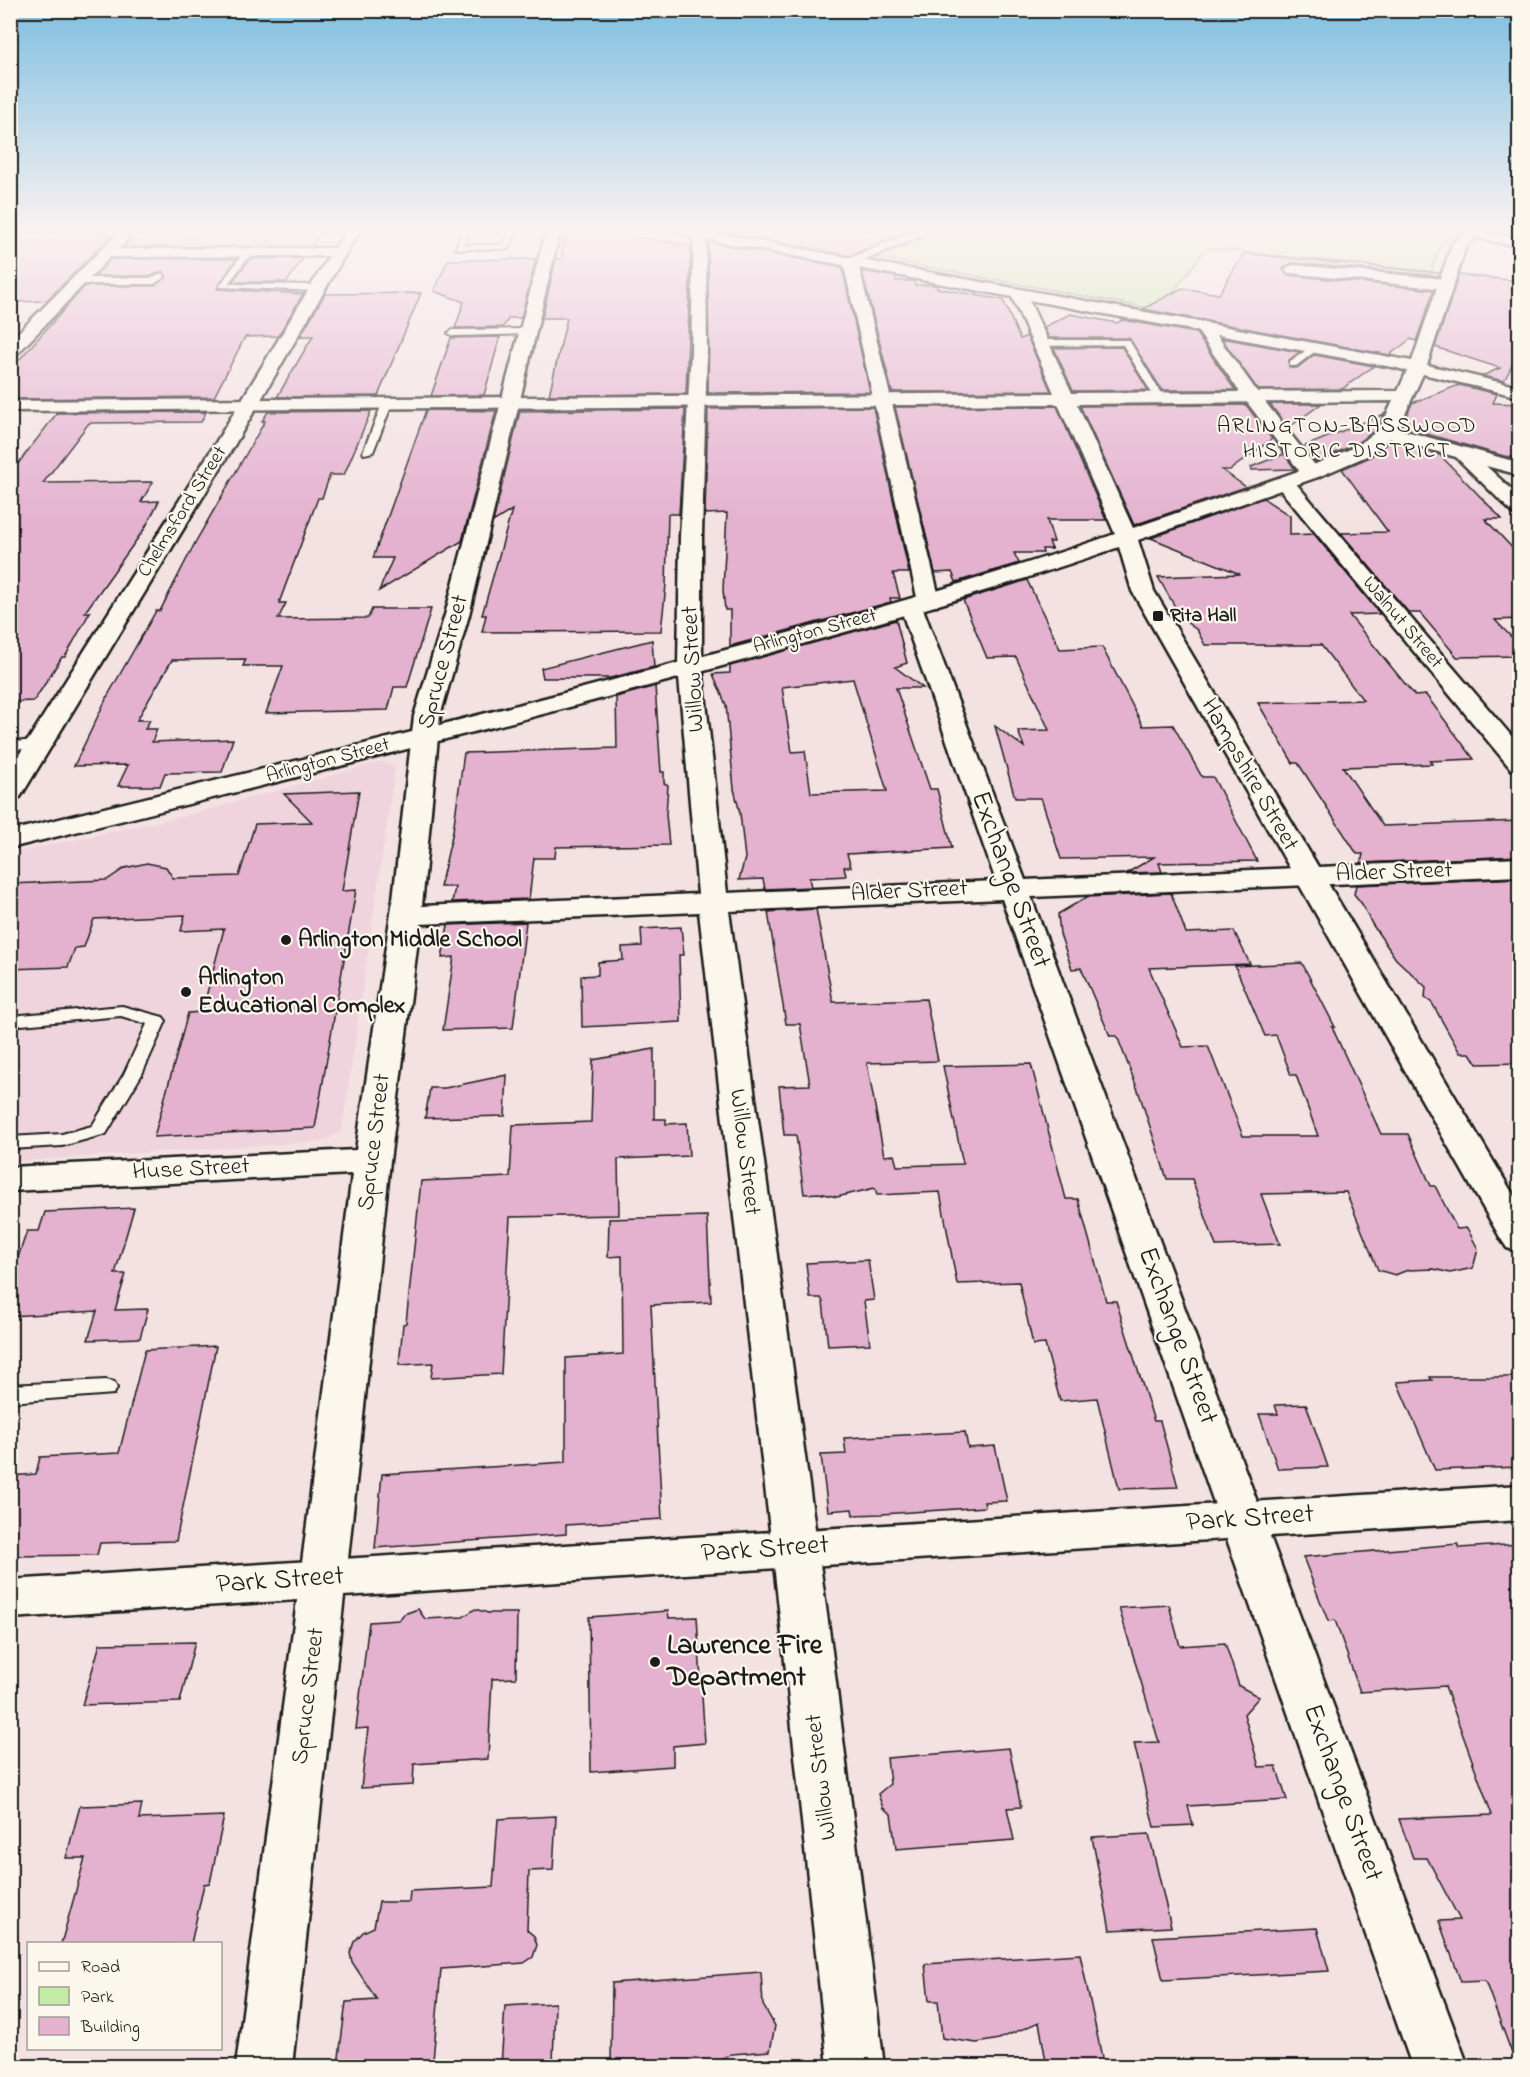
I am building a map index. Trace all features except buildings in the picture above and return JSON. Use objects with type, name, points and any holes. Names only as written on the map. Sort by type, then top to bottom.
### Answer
[{"type":"street","points":[[10,351],[33,328]]},
{"type":"street","name":"Chelmsford Street","points":[[10,790],[294,328]]},
{"type":"street","name":"Spruce Street","points":[[264,2067],[372,1161],[406,916],[427,716],[457,615],[509,404],[530,328]]},
{"type":"street","name":"Willow Street","points":[[697,328],[690,666],[713,900],[856,2067]]},
{"type":"street","name":"Exchange Street","points":[[865,328],[920,604],[1012,888],[1243,1519],[1440,2067]]},
{"type":"street","name":"Hampshire Street","points":[[1033,328],[1127,537],[1143,591],[1520,1239]]},
{"type":"street","points":[[1203,328],[1252,397],[1311,473]]},
{"type":"street","points":[[1212,328],[1418,367],[1520,392]]},
{"type":"street","name":"Arlington Street","points":[[10,840],[586,696],[920,604],[1006,579],[1285,483],[1362,451],[1388,432],[1418,367],[1431,328]]},
{"type":"street","points":[[10,406],[1405,396]]},
{"type":"street","points":[[1388,432],[1520,469]]},
{"type":"street","points":[[1462,453],[1520,509]]},
{"type":"street","name":"Walnut Street","points":[[1285,483],[1520,763]]},
{"type":"street","name":"Alder Street","points":[[406,916],[713,900],[1520,867]]},
{"type":"street","name":"Huse Street","points":[[10,1179],[372,1161]]},
{"type":"street","name":"Park Street","points":[[10,1599],[1520,1502]]},
{"type":"lane","points":[[453,333],[529,334]]},
{"type":"lane","points":[[1040,343],[1126,342],[1159,398]]},
{"type":"lane","points":[[1293,364],[1316,347]]},
{"type":"lane","points":[[368,452],[387,404]]},
{"type":"lane","points":[[10,746],[39,744]]},
{"type":"lane","points":[[10,1021],[122,1011],[158,1021],[133,1074],[99,1130],[63,1140],[10,1143]]},
{"type":"lane","points":[[10,1394],[106,1388]]},
{"type":"shaded area","name":"Arlington Educational Complex","points":[[383,761],[395,768],[342,1131],[324,1141],[11,1162],[11,853],[189,815]]},
{"type":"place","name":"Rita Hall","points":[[1158,616]]},
{"type":"place","name":"Arlington Middle School","points":[[286,940]]},
{"type":"place","name":"Arlington Educational Complex","points":[[186,992]]},
{"type":"place","name":"Lawrence Fire Department","points":[[655,1662]]},
{"type":"district","name":"ARLINGTON-BASSWOOD HISTORIC DISTRICT","points":[[1347,440]]}]
